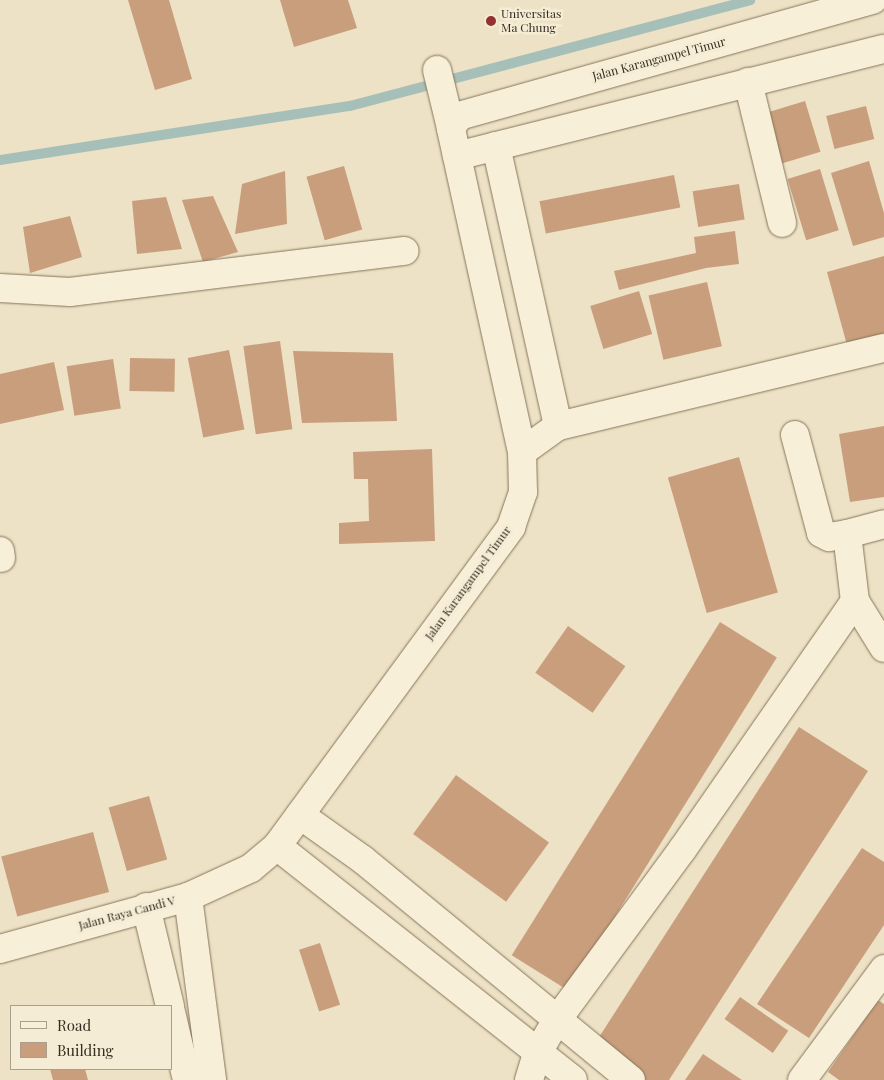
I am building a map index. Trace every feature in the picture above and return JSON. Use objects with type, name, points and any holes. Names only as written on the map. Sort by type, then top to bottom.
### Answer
[{"type":"street","name":"Jalan Karangampel Timur","points":[[449,115],[459,116],[472,110],[874,0]]},
{"type":"street","points":[[457,156],[884,49]]},
{"type":"street","name":"Jalan Karangampel Timur","points":[[251,868],[277,846],[510,527],[523,492],[522,452],[438,70]]},
{"type":"street","points":[[748,82],[782,223]]},
{"type":"street","points":[[496,146],[558,426]]},
{"type":"street","points":[[0,288],[70,292],[404,251]]},
{"type":"street","points":[[522,452],[558,426],[884,348]]},
{"type":"street","points":[[795,435],[821,533],[829,537],[884,524]]},
{"type":"street","points":[[846,534],[855,601],[884,648]]},
{"type":"street","points":[[529,1080],[537,1054],[556,1020],[682,850],[855,601]]},
{"type":"street","points":[[300,815],[362,859],[631,1080]]},
{"type":"street","points":[[277,846],[537,1054],[573,1080]]},
{"type":"street","name":"Jalan Raya Candi V","points":[[0,949],[146,907],[188,897],[251,868]]},
{"type":"street","points":[[188,897],[212,1080]]},
{"type":"street","points":[[146,907],[170,1005]]},
{"type":"street","points":[[802,1080],[884,969]]},
{"type":"street","points":[[172,1017],[186,1080]]},
{"type":"building","points":[[128,0],[169,0],[192,79],[155,90]]},
{"type":"building","points":[[280,0],[348,0],[357,28],[294,47]]},
{"type":"building","points":[[805,101],[820,152],[779,164],[764,114]]},
{"type":"building","points":[[866,106],[874,139],[834,149],[826,116]]},
{"type":"building","points":[[869,161],[884,213],[884,237],[853,246],[831,173]]},
{"type":"building","points":[[344,166],[362,229],[325,240],[307,177]]},
{"type":"building","points":[[820,169],[839,230],[806,240],[787,179]]},
{"type":"building","points":[[285,171],[287,224],[235,234],[242,184]]},
{"type":"building","points":[[674,175],[680,207],[546,234],[540,201]]},
{"type":"building","points":[[739,184],[745,220],[698,227],[693,191]]},
{"type":"building","points":[[213,196],[238,252],[203,262],[182,200]]},
{"type":"building","points":[[166,197],[182,249],[137,254],[132,201]]},
{"type":"building","points":[[70,216],[82,257],[30,273],[23,227]]},
{"type":"building","points":[[735,231],[739,264],[706,268],[619,290],[614,271],[696,253],[694,237]]},
{"type":"building","points":[[884,256],[884,335],[847,345],[827,272]]},
{"type":"building","points":[[707,282],[722,346],[663,360],[649,295]]},
{"type":"building","points":[[639,291],[652,334],[603,349],[590,306]]},
{"type":"building","points":[[280,341],[292,429],[256,434],[243,346]]},
{"type":"building","points":[[229,350],[244,430],[203,438],[188,358]]},
{"type":"building","points":[[293,351],[393,353],[397,421],[302,423]]},
{"type":"building","points":[[130,358],[175,359],[174,392],[129,391]]},
{"type":"building","points":[[113,359],[121,408],[74,416],[67,366]]},
{"type":"building","points":[[54,362],[64,410],[0,424],[0,374]]},
{"type":"building","points":[[884,426],[884,497],[850,502],[839,434]]},
{"type":"building","points":[[432,449],[435,541],[339,544],[339,523],[369,521],[368,479],[354,479],[353,452]]},
{"type":"building","points":[[739,457],[778,593],[707,613],[668,477]]},
{"type":"building","points":[[720,622],[777,658],[569,991],[512,955]]},
{"type":"building","points":[[568,626],[625,666],[593,713],[535,673]]},
{"type":"building","points":[[799,727],[868,771],[669,1080],[639,1080],[592,1048]]},
{"type":"building","points":[[456,775],[549,843],[506,902],[413,834]]},
{"type":"building","points":[[149,796],[167,859],[127,871],[109,808]]},
{"type":"building","points":[[93,832],[109,892],[17,916],[1,857]]},
{"type":"building","points":[[862,848],[884,862],[884,925],[809,1038],[757,1004]]},
{"type":"building","points":[[320,943],[340,1005],[319,1012],[299,950]]},
{"type":"building","points":[[740,997],[788,1031],[773,1053],[725,1019]]},
{"type":"building","points":[[878,1000],[884,1004],[884,1080],[839,1080],[828,1072]]},
{"type":"building","points":[[703,1054],[742,1080],[685,1080]]},
{"type":"building","points":[[50,1070],[85,1070],[88,1080],[53,1080]]},
{"type":"waterway","points":[[0,160],[350,106],[750,0]]},
{"type":"place","name":"Universitas Ma Chung","points":[[491,21]]}]
